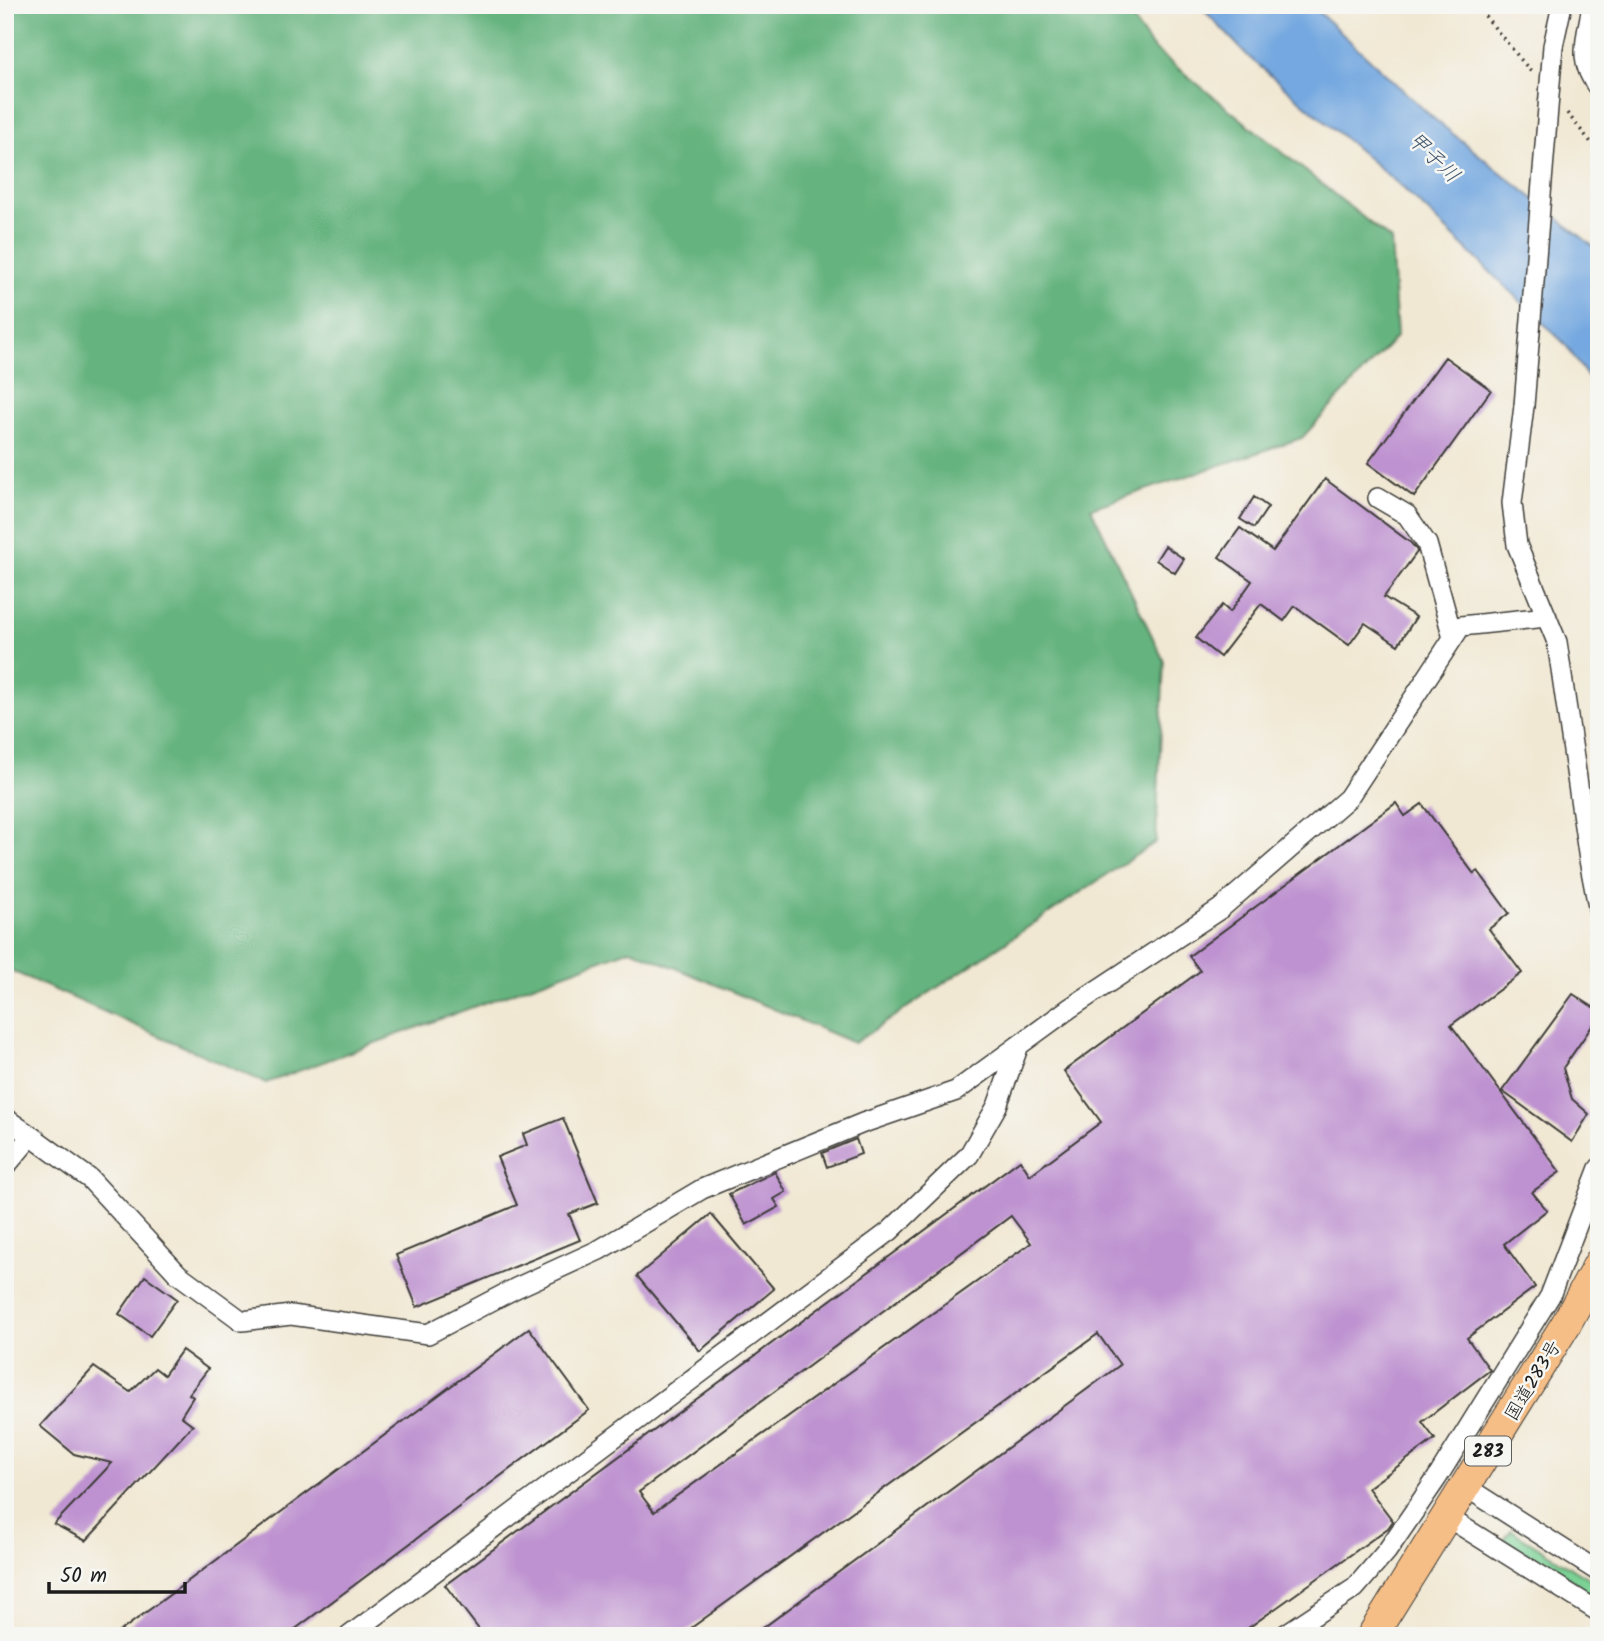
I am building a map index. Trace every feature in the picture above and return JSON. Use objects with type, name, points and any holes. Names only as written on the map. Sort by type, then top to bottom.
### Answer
[{"type":"highway","name":"国道283号","points":[[1474,1492],[1599,1263]]},
{"type":"highway","name":"国道283号","points":[[1372,1636],[1455,1522],[1599,1303]]},
{"type":"highway","name":"国道283号","points":[[1393,1636],[1455,1522]]},
{"type":"street","points":[[1562,5],[1553,46],[1524,406],[1512,503],[1517,545],[1558,642],[1599,912]]},
{"type":"street","points":[[1592,5],[1583,61],[1599,89]]},
{"type":"street","points":[[1378,498],[1407,515],[1427,544],[1453,638]]},
{"type":"street","points":[[5,1118],[90,1179],[178,1274],[242,1321],[291,1315],[428,1334],[516,1288],[599,1250],[702,1189],[863,1123],[956,1091],[1070,1008],[1220,909],[1348,798],[1461,626],[1548,617]]},
{"type":"street","points":[[349,1636],[890,1231],[969,1155],[997,1105],[1020,1045]]},
{"type":"street","points":[[5,1167],[31,1136]]},
{"type":"street","points":[[1283,1636],[1355,1588],[1387,1551],[1437,1478],[1550,1296],[1599,1168]]},
{"type":"street","points":[[1474,1492],[1599,1572]]},
{"type":"street","points":[[1455,1522],[1599,1612]]},
{"type":"green space","points":[[5,5],[1122,5],[1153,48],[1391,240],[1397,336],[1302,438],[1091,508],[1164,661],[1156,842],[854,1043],[631,949],[266,1083],[5,968]]},
{"type":"green space","points":[[1511,1530],[1599,1585],[1599,1600],[1504,1540]]},
{"type":"water","name":"甲子川","points":[[1199,5],[1311,5],[1432,117],[1599,251],[1599,394],[1565,344],[1403,188],[1249,57]]},
{"type":"building","points":[[1445,357],[1491,390],[1414,497],[1368,463]]},
{"type":"building","points":[[1325,479],[1416,549],[1417,552],[1384,597],[1416,617],[1398,645],[1365,623],[1349,645],[1295,606],[1284,621],[1261,604],[1220,657],[1196,638],[1222,605],[1230,612],[1252,581],[1219,557],[1240,528],[1273,551]]},
{"type":"building","points":[[1254,497],[1268,507],[1254,528],[1240,519]]},
{"type":"building","points":[[1165,546],[1184,559],[1175,573],[1156,560]]},
{"type":"building","points":[[1396,803],[1405,816],[1422,804],[1474,874],[1478,871],[1509,913],[1489,929],[1522,973],[1451,1025],[1560,1172],[1532,1192],[1547,1210],[1504,1244],[1535,1287],[1467,1338],[1490,1370],[1422,1422],[1435,1439],[1368,1488],[1393,1521],[1388,1528],[1237,1636],[752,1636],[1120,1365],[1098,1334],[680,1636],[484,1636],[445,1585],[1020,1160],[1030,1175],[1101,1122],[1064,1071],[1200,971],[1189,956]],"holes":[[[1011,1216],[1031,1243],[654,1512],[639,1492]]]},
{"type":"building","points":[[1573,994],[1599,1011],[1599,1016],[1563,1068],[1572,1099],[1589,1114],[1572,1142],[1502,1091]]},
{"type":"building","points":[[563,1118],[598,1203],[569,1214],[580,1240],[417,1307],[396,1255],[517,1205],[497,1157],[527,1145],[523,1134]]},
{"type":"building","points":[[856,1139],[861,1154],[827,1167],[822,1153]]},
{"type":"building","points":[[775,1172],[786,1192],[774,1199],[779,1207],[746,1225],[729,1194]]},
{"type":"building","points":[[711,1214],[774,1289],[700,1351],[637,1276]]},
{"type":"building","points":[[145,1276],[177,1299],[150,1336],[119,1314]]},
{"type":"building","points":[[529,1328],[589,1410],[286,1636],[114,1636]]},
{"type":"building","points":[[182,1350],[208,1369],[189,1394],[193,1397],[181,1416],[193,1425],[86,1541],[54,1524],[112,1463],[74,1454],[40,1426],[94,1367],[130,1392],[155,1368],[164,1375]]}]
